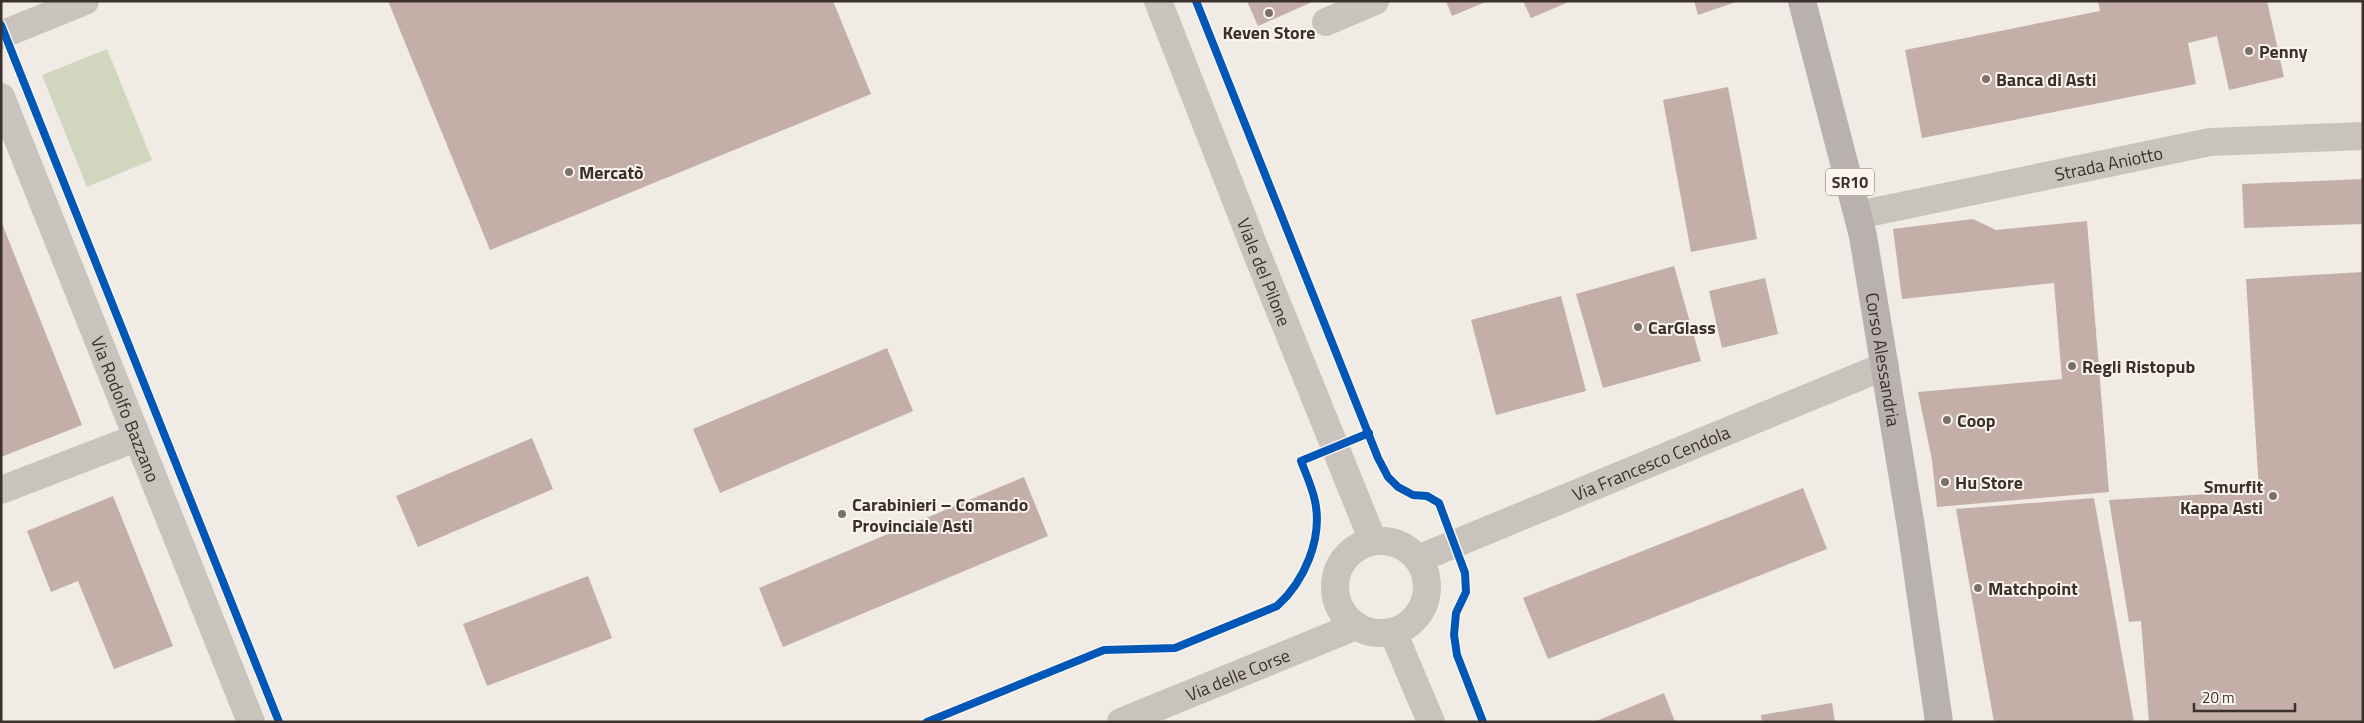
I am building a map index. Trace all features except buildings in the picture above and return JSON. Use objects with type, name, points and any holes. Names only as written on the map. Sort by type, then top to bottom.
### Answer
[{"type":"main road","name":"Corso Alessandria","points":[[1802,1],[1858,215],[1885,366],[1939,722]]},
{"type":"street","points":[[1,35],[85,1]]},
{"type":"street","name":"Viale del Pilone","points":[[1158,1],[1254,249],[1373,541]]},
{"type":"street","points":[[1326,22],[1375,1]]},
{"type":"street","name":"Via Rodolfo Bazzano","points":[[1,97],[250,722]]},
{"type":"street","name":"Strada Aniotto","points":[[1858,215],[2210,142],[2363,136]]},
{"type":"street","name":"Via Francesco Cendola","points":[[1418,559],[1885,366]]},
{"type":"street","points":[[1,490],[136,438]]},
{"type":"street","points":[[1386,540],[1409,550],[1418,559],[1425,572],[1428,587],[1425,602],[1418,616],[1407,626],[1393,632],[1380,634],[1367,632],[1344,616],[1337,601],[1334,586],[1338,570],[1345,556],[1358,546],[1373,541],[1386,540]]},
{"type":"street","name":"Via delle Corse","points":[[1120,722],[1356,626]]},
{"type":"street","points":[[1393,632],[1431,722]]},
{"type":"green space","points":[[107,49],[152,160],[87,187],[42,75]]},
{"type":"cycle path","points":[[1196,1],[1378,458],[1388,477],[1398,487],[1413,495],[1427,496],[1439,503],[1465,573],[1466,592],[1456,613],[1454,635],[1457,655],[1483,722]]},
{"type":"cycle path","points":[[1,25],[279,722]]},
{"type":"cycle path","points":[[927,722],[1104,650],[1175,648],[1277,606],[1287,596],[1303,572],[1314,545],[1317,515],[1315,501],[1301,461],[1369,433]]},
{"type":"place","name":"Keven Store","points":[[1269,13]]},
{"type":"place","name":"Penny","points":[[2249,51]]},
{"type":"place","name":"Banca di Asti","points":[[1986,79]]},
{"type":"place","name":"Mercatò","points":[[569,172]]},
{"type":"place","name":"CarGlass","points":[[1638,327]]},
{"type":"place","name":"Regli Ristopub","points":[[2072,366]]},
{"type":"place","name":"Coop","points":[[1947,420]]},
{"type":"place","name":"Hu Store","points":[[1945,482]]},
{"type":"place","name":"Smurfit Kappa Asti","points":[[2273,496]]},
{"type":"place","name":"Carabinieri – Comando Provinciale Asti","points":[[842,514]]},
{"type":"place","name":"Matchpoint","points":[[1978,588]]}]
